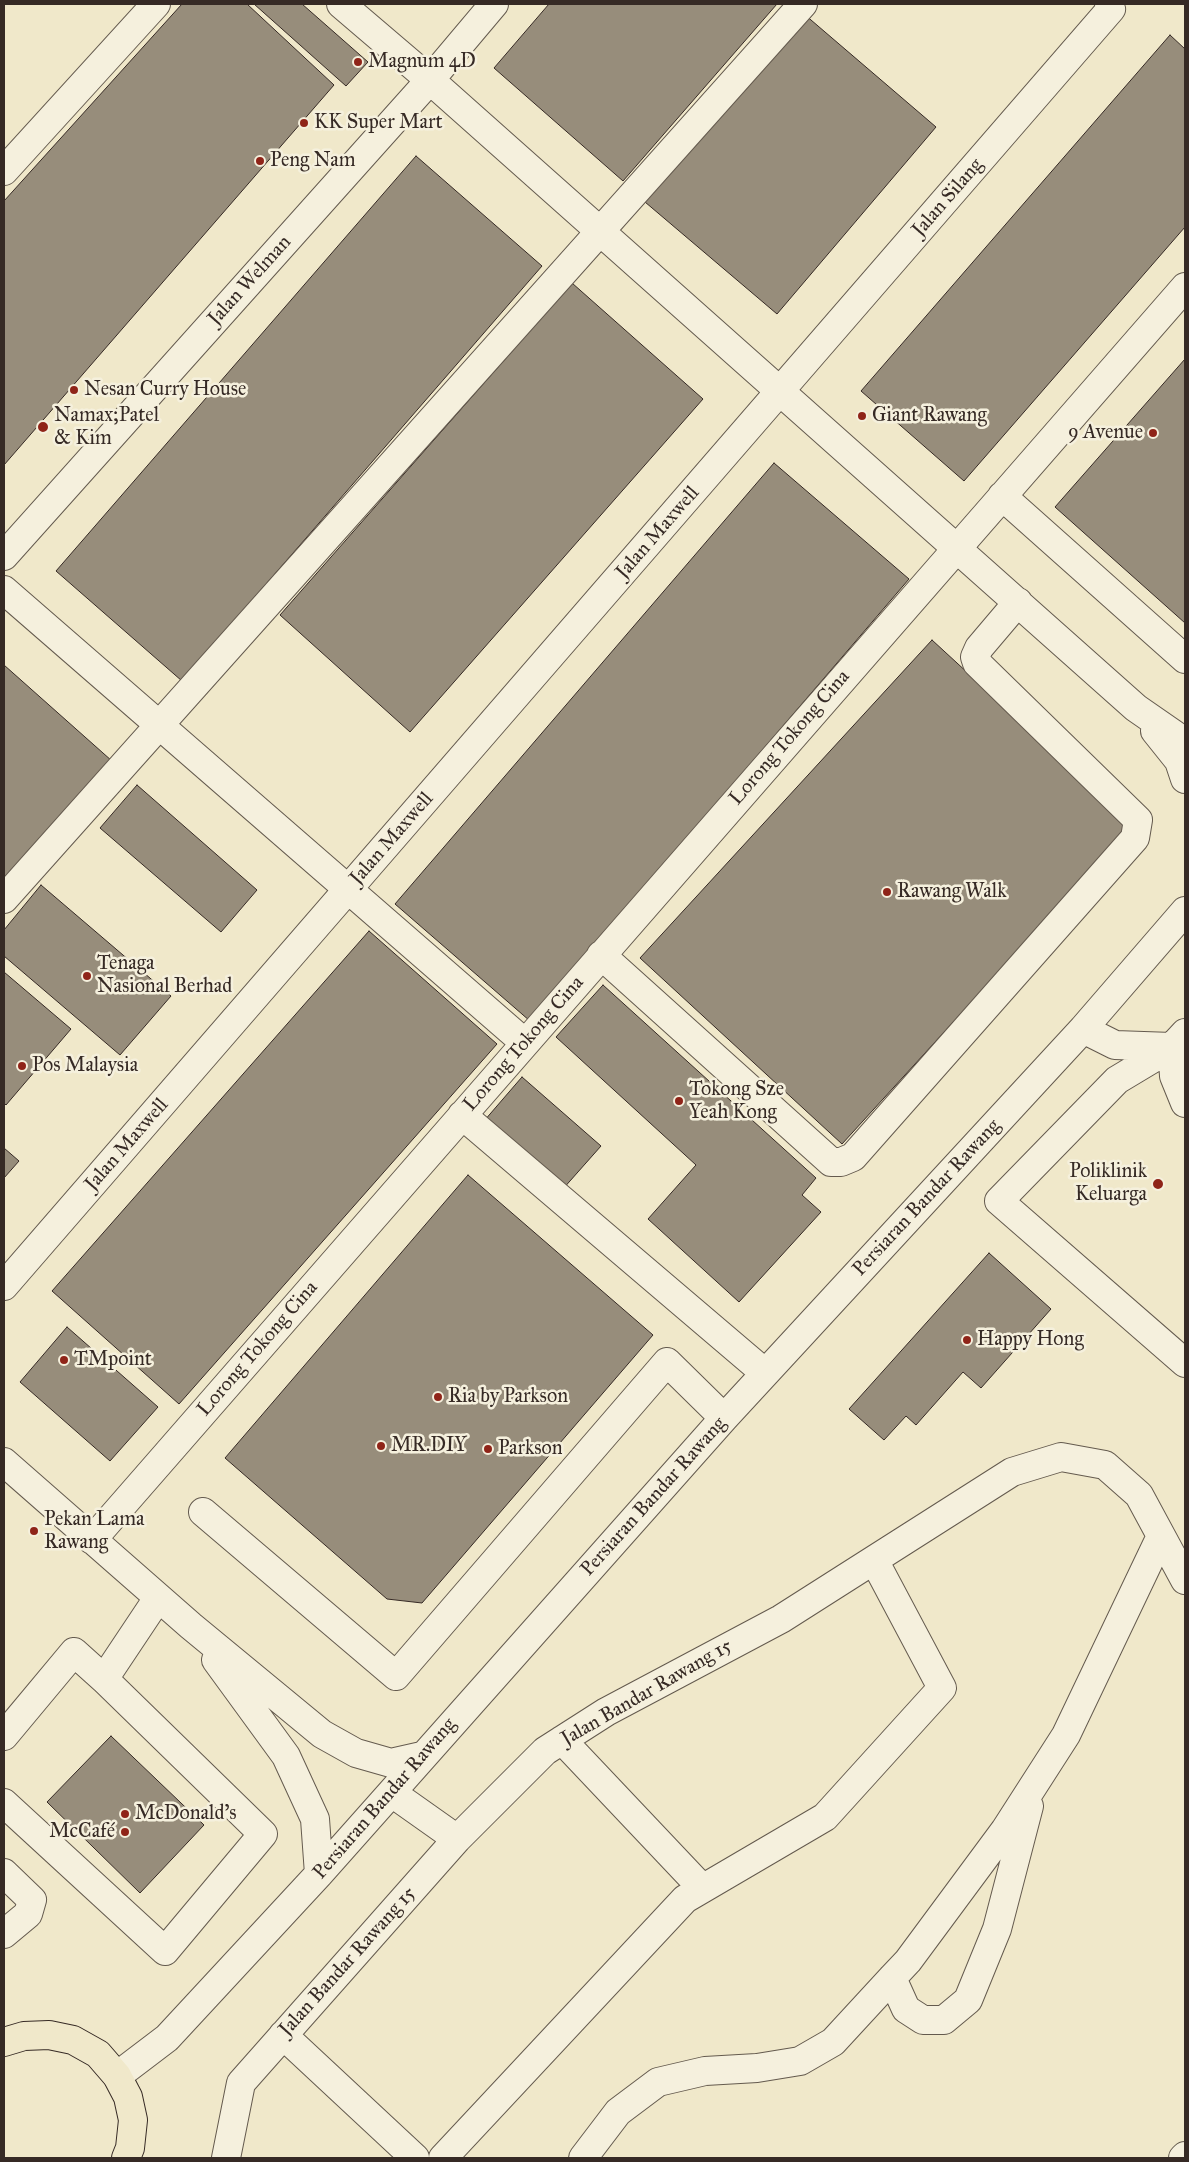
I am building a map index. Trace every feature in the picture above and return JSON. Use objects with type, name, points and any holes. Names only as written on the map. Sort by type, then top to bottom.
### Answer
[{"type":"main road","points":[[4,2042],[24,2036],[49,2035],[73,2040],[98,2054],[117,2076],[128,2097],[133,2120],[130,2148],[126,2158]]},
{"type":"street","points":[[4,171],[156,4]]},
{"type":"street","points":[[341,4],[430,80],[1136,708],[1185,742]]},
{"type":"street","name":"Jalan Welman","points":[[6,549],[430,80],[494,4]]},
{"type":"street","points":[[4,900],[803,4]]},
{"type":"street","name":"Jalan Silang","points":[[781,392],[1112,6]]},
{"type":"street","name":"Lorong Tokong Cina","points":[[92,1540],[1185,287]]},
{"type":"street","name":"Jalan Maxwell","points":[[4,1286],[781,392]]},
{"type":"street","points":[[1002,496],[1185,659]]},
{"type":"street","points":[[4,590],[524,1043]]},
{"type":"street","points":[[601,955],[831,1162],[841,1162],[853,1156],[1135,838],[1138,820],[977,663],[975,657],[979,648],[1018,602]]},
{"type":"street","points":[[1136,708],[1180,761],[1185,779]]},
{"type":"street","name":"Persiaran Bandar Rawang","points":[[117,2076],[167,2038],[319,1874],[724,1418],[1083,1029],[1183,908]]},
{"type":"street","points":[[1083,1029],[1115,1045],[1179,1040]]},
{"type":"street","points":[[1179,1040],[1174,1076],[1185,1103]]},
{"type":"street","points":[[1179,1040],[1117,1080],[999,1201],[1185,1363]]},
{"type":"street","points":[[462,1115],[765,1373]]},
{"type":"street","points":[[204,1512],[396,1676],[667,1362],[724,1418]]},
{"type":"street","name":"Jalan Bandar Rawang 15","points":[[226,2158],[241,2082],[457,1839],[545,1752],[562,1740],[606,1712],[781,1619],[1012,1472],[1061,1456],[1105,1465],[1139,1495],[1161,1536]]},
{"type":"street","points":[[4,1462],[158,1598],[322,1734],[356,1753],[391,1764],[422,1756]]},
{"type":"street","points":[[1161,1536],[1185,1580]]},
{"type":"street","points":[[583,2158],[618,2112],[658,2082],[705,2071],[757,2068],[800,2061],[833,2042],[908,1961],[1005,1830],[1066,1735],[1161,1536]]},
{"type":"street","points":[[443,2158],[685,1899],[825,1817],[942,1688],[874,1560]]},
{"type":"street","points":[[104,1679],[158,1598]]},
{"type":"street","points":[[191,1626],[286,1756],[315,1819],[319,1874]]},
{"type":"street","points":[[4,1736],[74,1652],[263,1834],[165,1951],[4,1803]]},
{"type":"street","points":[[562,1740],[702,1888]]},
{"type":"street","points":[[892,1978],[906,2009],[923,2020],[944,2020],[968,2000],[998,1929],[1036,1782]]},
{"type":"street","points":[[392,1792],[457,1839]]},
{"type":"street","points":[[4,1873],[32,1900],[28,1914],[4,1934]]},
{"type":"street","points":[[283,2035],[415,2158]]},
{"type":"building","points":[[182,4],[247,4],[334,85],[4,465],[4,201]]},
{"type":"building","points":[[254,4],[302,4],[368,62],[346,86]]},
{"type":"building","points":[[549,4],[777,4],[623,181],[494,68]]},
{"type":"building","points":[[804,14],[936,127],[777,314],[645,202]]},
{"type":"building","points":[[1170,35],[1185,49],[1185,227],[964,481],[861,391]]},
{"type":"building","points":[[416,156],[542,266],[182,681],[56,571]]},
{"type":"building","points":[[572,283],[703,399],[410,732],[280,615]]},
{"type":"building","name":"9 Avenue","points":[[1185,359],[1185,623],[1055,507]]},
{"type":"building","points":[[774,463],[909,579],[530,1021],[395,904]]},
{"type":"building","name":"Rawang Walk","points":[[932,640],[1133,825],[842,1144],[640,958]]},
{"type":"building","points":[[4,665],[112,761],[4,884]]},
{"type":"building","points":[[137,785],[257,890],[221,932],[100,828]]},
{"type":"building","name":"Tenaga Nasional Berhad","points":[[41,885],[171,996],[120,1055],[4,956],[4,930]]},
{"type":"building","points":[[369,931],[497,1044],[179,1404],[52,1291]]},
{"type":"building","name":"Pos Malaysia","points":[[4,972],[71,1029],[6,1105],[4,1103]]},
{"type":"building","name":"Tokong Sze Yeah Kong","points":[[603,985],[816,1178],[802,1195],[821,1212],[739,1302],[648,1219],[696,1165],[556,1037]]},
{"type":"building","points":[[522,1077],[601,1146],[562,1190],[484,1121]]},
{"type":"building","points":[[4,1148],[19,1161],[4,1178]]},
{"type":"building","name":"Ria by Parkson","points":[[468,1175],[653,1335],[422,1603],[387,1599],[225,1458]]},
{"type":"building","name":"Happy Hong","points":[[989,1253],[1051,1309],[981,1388],[963,1372],[916,1425],[906,1416],[884,1440],[849,1409]]},
{"type":"building","points":[[67,1327],[158,1407],[110,1461],[20,1382]]},
{"type":"building","name":"McDonald's","points":[[111,1736],[204,1825],[140,1893],[47,1802]]},
{"type":"place","name":"Magnum 4D","points":[[358,62]]},
{"type":"place","name":"KK Super Mart","points":[[304,123]]},
{"type":"place","name":"Peng Nam","points":[[260,161]]},
{"type":"place","name":"Nesan Curry House","points":[[74,390]]},
{"type":"place","name":"Giant Rawang","points":[[862,416]]},
{"type":"place","name":"Namax;Patel & Kim","points":[[43,427]]},
{"type":"place","name":"9 Avenue","points":[[1153,433]]},
{"type":"place","name":"Rawang Walk","points":[[887,892]]},
{"type":"place","name":"Tenaga Nasional Berhad","points":[[87,976]]},
{"type":"place","name":"Pos Malaysia","points":[[22,1066]]},
{"type":"place","name":"Tokong Sze Yeah Kong","points":[[679,1101]]},
{"type":"place","name":"Poliklinik Keluarga","points":[[1158,1184]]},
{"type":"place","name":"Happy Hong","points":[[967,1340]]},
{"type":"place","name":"TMpoint","points":[[64,1360]]},
{"type":"place","name":"Ria by Parkson","points":[[438,1397]]},
{"type":"place","name":"MR.DIY","points":[[381,1446]]},
{"type":"place","name":"Parkson","points":[[488,1449]]},
{"type":"place","name":"Pekan Lama Rawang","points":[[34,1531]]},
{"type":"place","name":"McDonald's","points":[[125,1814]]},
{"type":"place","name":"McCafé","points":[[125,1832]]}]
